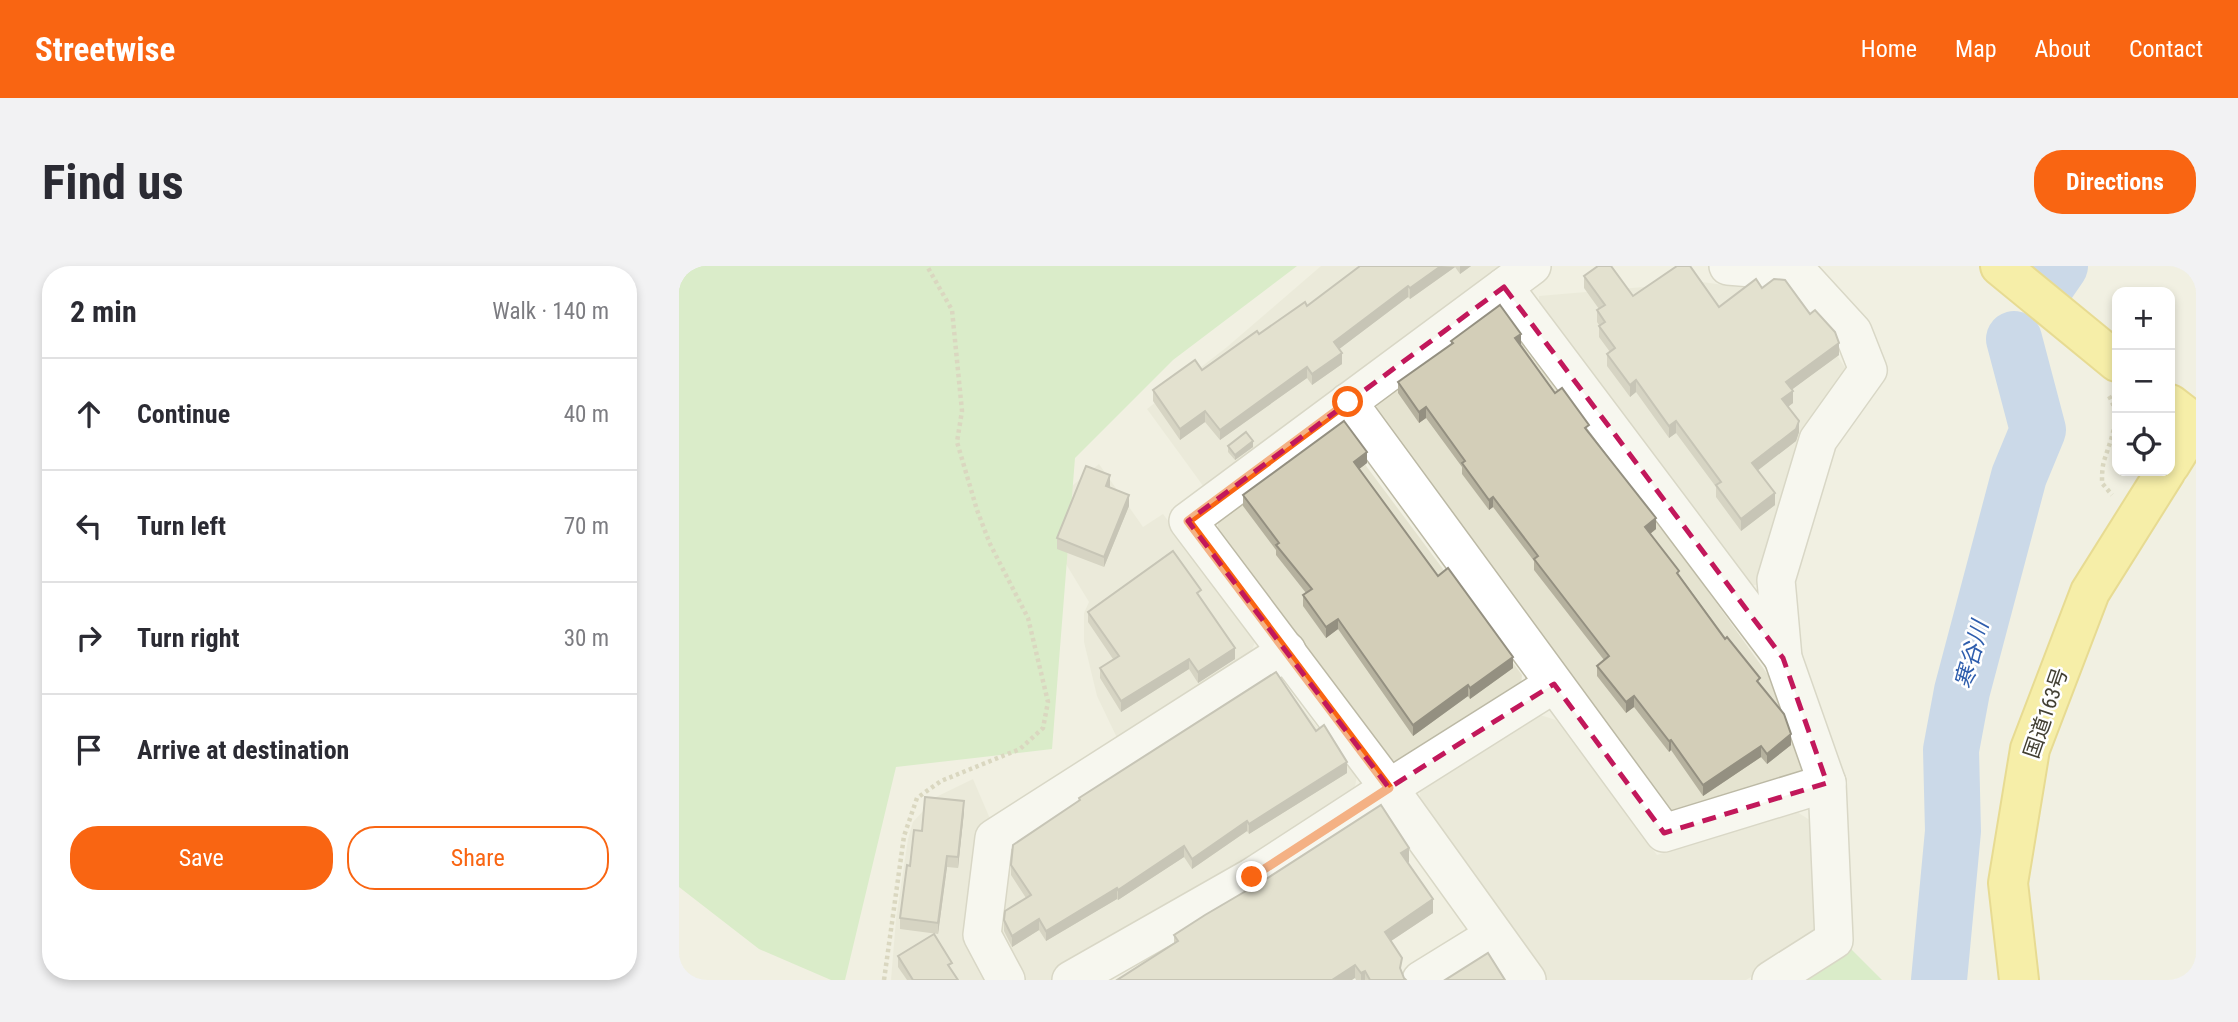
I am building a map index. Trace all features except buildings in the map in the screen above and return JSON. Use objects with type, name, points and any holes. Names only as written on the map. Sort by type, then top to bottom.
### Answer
[{"type":"highway","points":[[2000,266],[2112,377]]},
{"type":"highway","points":[[2175,408],[2196,424],[2175,458]]},
{"type":"highway","name":"国道163号","points":[[2019,980],[2008,883],[2030,750],[2090,592],[2164,476]]},
{"type":"street","points":[[1728,266],[1798,272],[1853,332],[1868,370],[1818,440],[1776,580],[1783,658],[1827,783],[1834,940],[1771,980]]},
{"type":"street","points":[[1527,980],[1389,788],[1188,521],[1518,276],[1783,658]]},
{"type":"street","points":[[1348,402],[1664,833],[1827,783]]},
{"type":"street","points":[[1006,980],[982,935],[994,838],[1287,651]]},
{"type":"street","points":[[1071,980],[1252,877],[1554,684]]},
{"type":"street","points":[[1421,980],[1494,935]]},
{"type":"path","points":[[884,980],[904,836],[917,798],[941,781],[1020,749],[1043,728],[1048,702],[1028,618],[990,544],[957,442],[961,411],[951,310],[927,266]]},
{"type":"path","points":[[2115,413],[2113,435],[2103,463],[2102,483],[2136,518]]},
{"type":"highlighted area","points":[[1504,287],[1783,658],[1827,783],[1664,833],[1554,684],[1389,788],[1188,521]]},
{"type":"shaded area","points":[[1321,266],[1515,266],[1209,494],[1147,409],[1227,347]]},
{"type":"shaded area","points":[[1702,282],[1767,291],[1804,305],[1846,369],[1765,583],[1736,589],[1539,306],[1539,296]]},
{"type":"shaded area","points":[[1491,324],[1512,329],[1669,537],[1776,686],[1804,765],[1796,780],[1689,816],[1662,813],[1379,426],[1376,402]]},
{"type":"shaded area","points":[[1326,440],[1352,447],[1522,675],[1520,698],[1410,762],[1373,759],[1217,542],[1218,519]]},
{"type":"shaded area","points":[[1099,464],[1143,527],[1163,514],[1256,639],[1245,669],[1119,742],[1097,696],[1084,642],[1084,613],[1089,602],[1066,564],[1072,486]]},
{"type":"shaded area","points":[[1282,683],[1357,776],[1353,797],[1054,980],[1021,980],[993,934],[999,855]]},
{"type":"shaded area","points":[[1540,715],[1556,720],[1657,855],[1794,810],[1816,824],[1821,919],[1814,939],[1746,980],[1546,980],[1420,806],[1420,790]]},
{"type":"shaded area","points":[[973,779],[991,821],[976,832],[965,943],[988,980],[891,980],[896,919],[913,822],[936,797]]},
{"type":"green space","points":[[679,266],[1297,266],[1173,360],[1075,458],[1052,749],[896,767],[845,980],[831,980],[759,949],[679,887]]},
{"type":"green space","points":[[1851,949],[1882,980],[1802,980]]},
{"type":"waterway","name":"寒谷川","points":[[2049,282],[2060,266]]},
{"type":"waterway","name":"寒谷川","points":[[1939,980],[1953,831],[1951,750],[1962,691],[2019,476],[2038,430],[2014,339]]},
{"type":"route","points":[[1252,877],[1389,788],[1188,521],[1348,402]]}]
